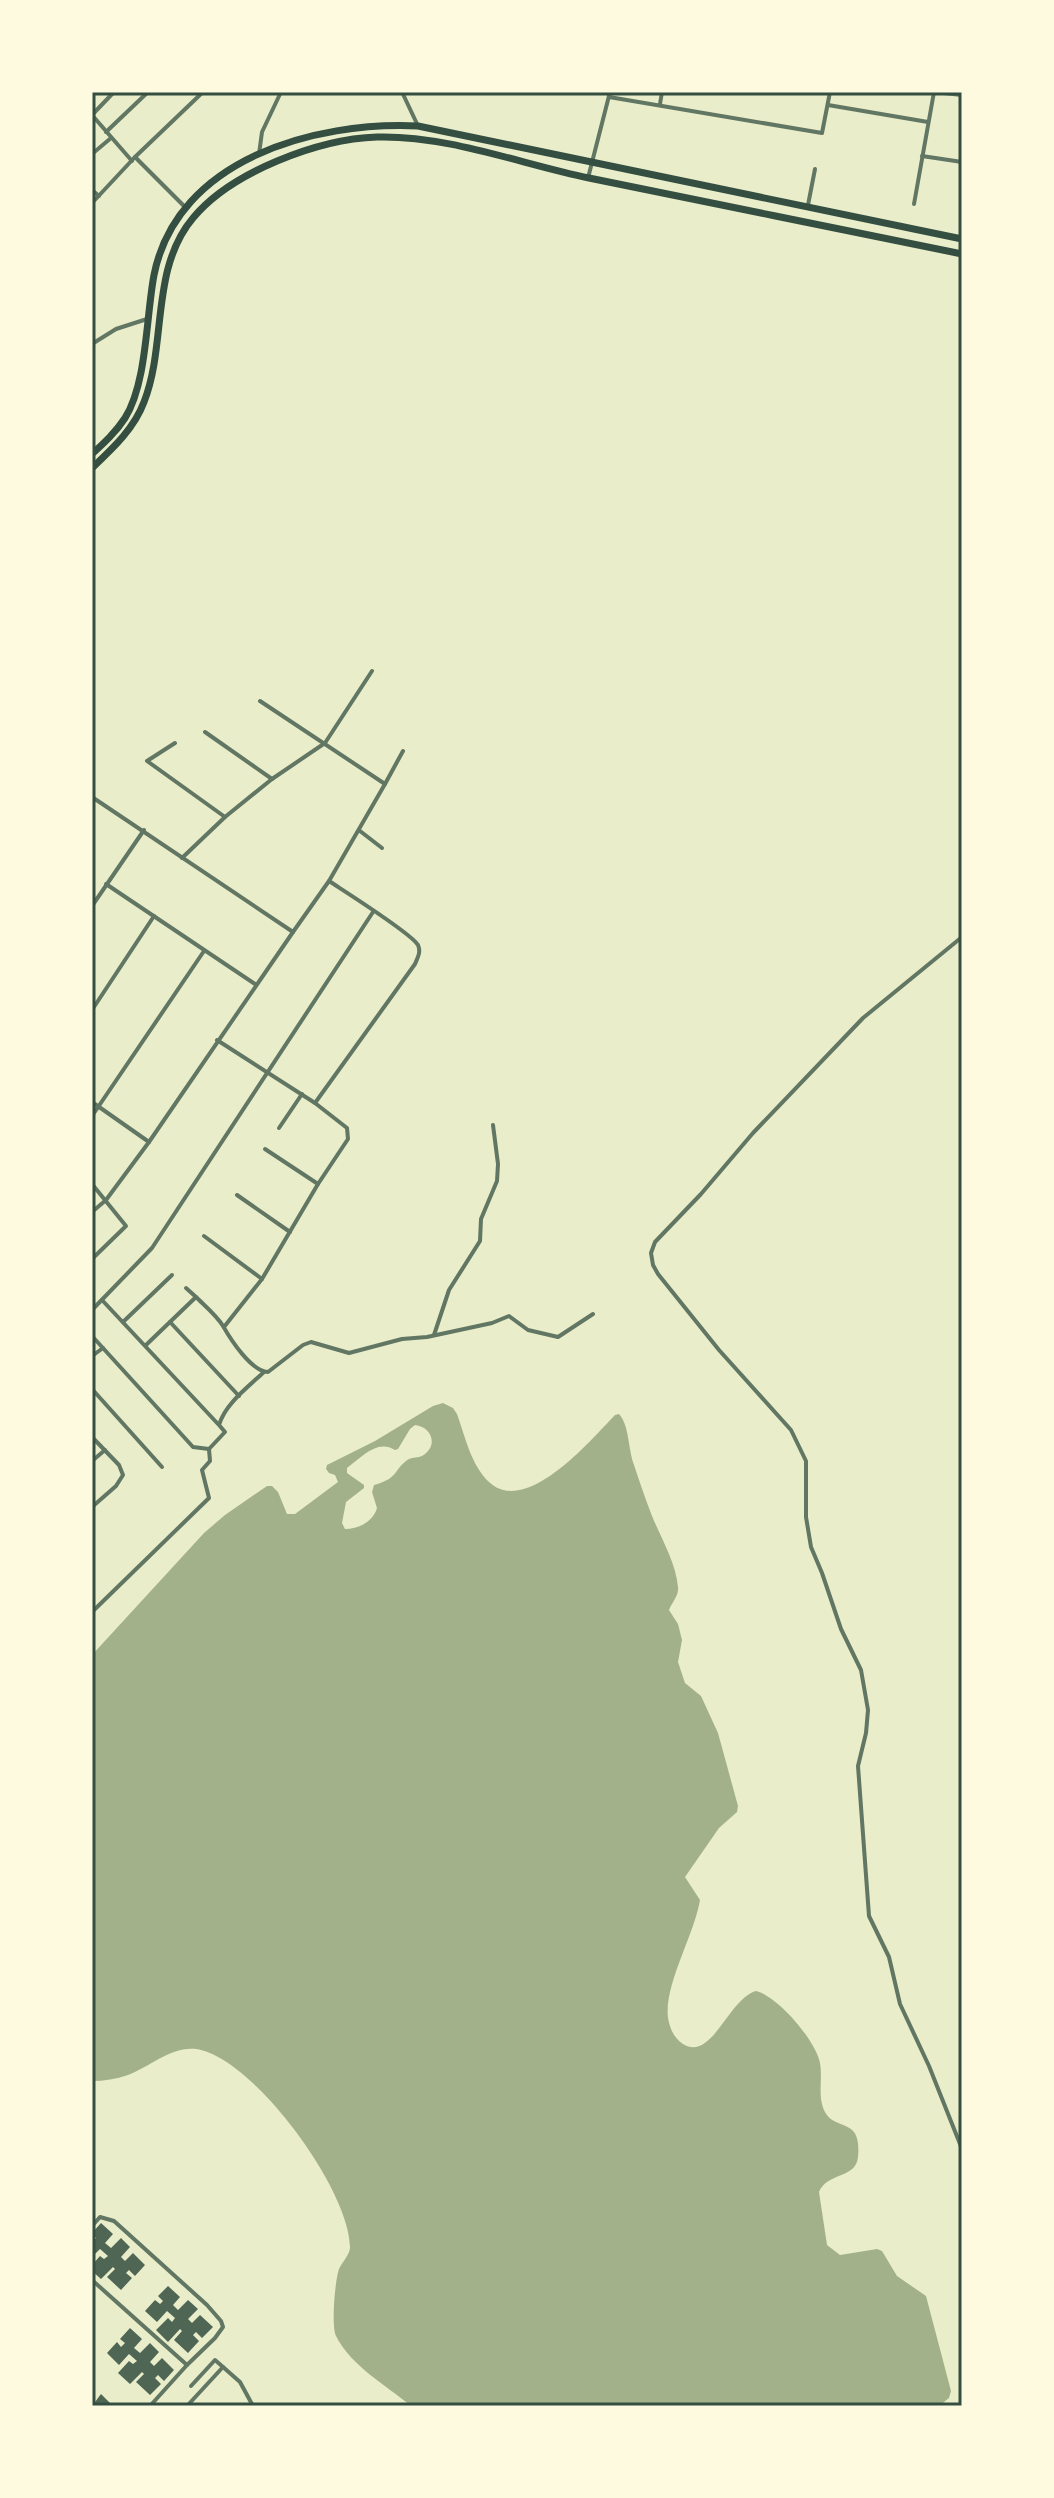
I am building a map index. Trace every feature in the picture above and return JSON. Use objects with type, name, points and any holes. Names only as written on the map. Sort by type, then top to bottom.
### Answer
[{"type":"main road","points":[[92,454],[120,424],[133,400],[160,252],[185,207],[213,179],[259,154],[345,129],[370,125],[418,126],[962,239]]},
{"type":"main road","points":[[92,468],[122,437],[143,405],[171,257],[186,226],[222,190],[265,167],[321,147],[372,137],[442,143],[588,178],[962,254]]},
{"type":"street","points":[[114,92],[92,115],[111,138],[185,207]]},
{"type":"street","points":[[106,132],[148,92]]},
{"type":"street","points":[[92,203],[203,92]]},
{"type":"street","points":[[259,154],[262,132],[281,92]]},
{"type":"street","points":[[402,92],[418,126]]},
{"type":"street","points":[[660,104],[662,92]]},
{"type":"street","points":[[588,178],[609,95],[822,133],[830,92]]},
{"type":"street","points":[[914,204],[934,92],[962,95]]},
{"type":"street","points":[[828,105],[928,122]]},
{"type":"street","points":[[92,154],[111,138]]},
{"type":"street","points":[[922,156],[962,162]]},
{"type":"street","points":[[807,208],[815,169]]},
{"type":"street","points":[[92,190],[99,196]]},
{"type":"street","points":[[92,344],[116,329],[147,319]]},
{"type":"street","points":[[182,858],[225,817],[272,779],[325,743],[372,671]]},
{"type":"street","points":[[260,701],[385,784]]},
{"type":"street","points":[[205,732],[272,779]]},
{"type":"street","points":[[175,743],[147,761],[225,817]]},
{"type":"street","points":[[92,1212],[106,1200],[149,1142],[255,984],[329,881],[403,751]]},
{"type":"street","points":[[92,797],[293,932]]},
{"type":"street","points":[[92,906],[144,830]]},
{"type":"street","points":[[360,831],[382,848]]},
{"type":"street","points":[[315,1103],[419,955],[413,939],[329,881]]},
{"type":"street","points":[[106,884],[255,984]]},
{"type":"street","points":[[92,1310],[152,1248],[373,912]]},
{"type":"street","points":[[92,1010],[154,916]]},
{"type":"street","points":[[962,937],[863,1018],[753,1133],[655,1242],[651,1253],[658,1274],[719,1350],[791,1430],[806,1461],[806,1517],[811,1547],[841,1629],[861,1670],[868,1710],[858,1766],[869,1916],[889,1957],[900,2004],[962,2149]]},
{"type":"street","points":[[92,1116],[204,951]]},
{"type":"street","points":[[217,1040],[315,1103],[349,1133],[262,1279],[224,1327]]},
{"type":"street","points":[[279,1128],[302,1094]]},
{"type":"street","points":[[92,1102],[149,1142]]},
{"type":"street","points":[[434,1335],[449,1290],[480,1241],[481,1219],[497,1181],[493,1125]]},
{"type":"street","points":[[265,1149],[318,1184]]},
{"type":"street","points":[[92,1184],[126,1226],[92,1259]]},
{"type":"street","points":[[237,1195],[291,1232]]},
{"type":"street","points":[[204,1236],[262,1279]]},
{"type":"street","points":[[123,1322],[172,1275]]},
{"type":"street","points":[[186,1288],[224,1327],[228,1337],[257,1369],[265,1372]]},
{"type":"street","points":[[146,1345],[196,1297]]},
{"type":"street","points":[[92,1612],[209,1498],[202,1470],[210,1461],[209,1449],[225,1432],[102,1300]]},
{"type":"street","points":[[219,1425],[239,1396],[265,1372],[311,1342],[349,1353],[402,1339],[492,1323],[509,1316],[528,1330],[558,1337],[593,1314]]},
{"type":"street","points":[[170,1322],[239,1396]]},
{"type":"street","points":[[92,1336],[193,1447],[209,1449]]},
{"type":"street","points":[[92,1356],[103,1348]]},
{"type":"street","points":[[93,1392],[162,1467]]},
{"type":"street","points":[[92,1437],[119,1465],[123,1475],[116,1486],[92,1507]]},
{"type":"street","points":[[92,1461],[105,1450]]},
{"type":"street","points":[[92,2226],[100,2217],[114,2221],[221,2321],[223,2327],[150,2406]]},
{"type":"street","points":[[92,2280],[187,2365]]},
{"type":"street","points":[[191,2386],[215,2360],[240,2382],[253,2406]]},
{"type":"street","points":[[187,2406],[223,2367]]},
{"type":"shaded area","points":[[443,1403],[453,1408],[478,1467],[489,1482],[504,1490],[521,1490],[539,1483],[574,1456],[615,1415],[619,1414],[622,1419],[633,1462],[677,1578],[677,1593],[669,1610],[678,1624],[682,1640],[678,1662],[685,1683],[701,1696],[718,1733],[738,1806],[737,1812],[719,1828],[685,1877],[700,1900],[670,1990],[670,2026],[683,2044],[693,2047],[703,2044],[746,1996],[756,1991],[775,2001],[804,2032],[820,2063],[821,2100],[825,2112],[835,2122],[852,2130],[858,2144],[858,2157],[852,2169],[828,2181],[819,2192],[827,2245],[840,2255],[877,2249],[882,2251],[897,2276],[926,2296],[951,2391],[949,2398],[939,2406],[411,2406],[360,2366],[336,2336],[336,2283],[339,2269],[350,2248],[346,2223],[317,2162],[270,2100],[244,2075],[219,2058],[196,2049],[169,2054],[124,2076],[92,2081],[92,1655],[204,1533],[225,1515],[267,1486],[278,1492],[287,1514],[295,1514],[338,1482],[335,1475],[326,1469],[327,1465]],"holes":[[[415,1425],[429,1433],[432,1442],[427,1452],[409,1459],[388,1479],[374,1485],[375,1513],[364,1524],[345,1529],[342,1523],[346,1502],[364,1488],[347,1473],[347,1468],[376,1448],[398,1449],[410,1429]]]},
{"type":"building","points":[[101,2223],[113,2234],[105,2243],[111,2248],[121,2238],[130,2247],[121,2257],[125,2261],[133,2253],[145,2265],[135,2276],[129,2270],[126,2273],[132,2278],[121,2290],[107,2277],[115,2269],[113,2267],[101,2279],[92,2271],[92,2265],[100,2256],[104,2259],[108,2256],[100,2249],[92,2257],[92,2242],[96,2238],[92,2233]]},
{"type":"building","points":[[168,2286],[180,2297],[173,2305],[178,2310],[188,2300],[198,2309],[188,2319],[192,2323],[200,2315],[213,2327],[202,2338],[196,2332],[193,2335],[199,2341],[188,2353],[174,2340],[182,2331],[180,2329],[168,2342],[156,2330],[168,2318],[172,2322],[175,2318],[167,2311],[157,2322],[145,2311],[155,2300],[160,2304],[163,2301],[158,2296]]},
{"type":"building","points":[[130,2328],[142,2339],[134,2348],[140,2353],[150,2343],[159,2352],[150,2362],[154,2366],[162,2358],[174,2370],[164,2381],[158,2375],[155,2378],[161,2384],[150,2395],[136,2382],[144,2374],[142,2372],[130,2384],[118,2373],[129,2361],[133,2364],[137,2361],[129,2354],[119,2365],[107,2353],[117,2342],[121,2347],[125,2343],[120,2339]]},
{"type":"building","points":[[101,2394],[110,2403],[108,2406],[92,2406]]}]
